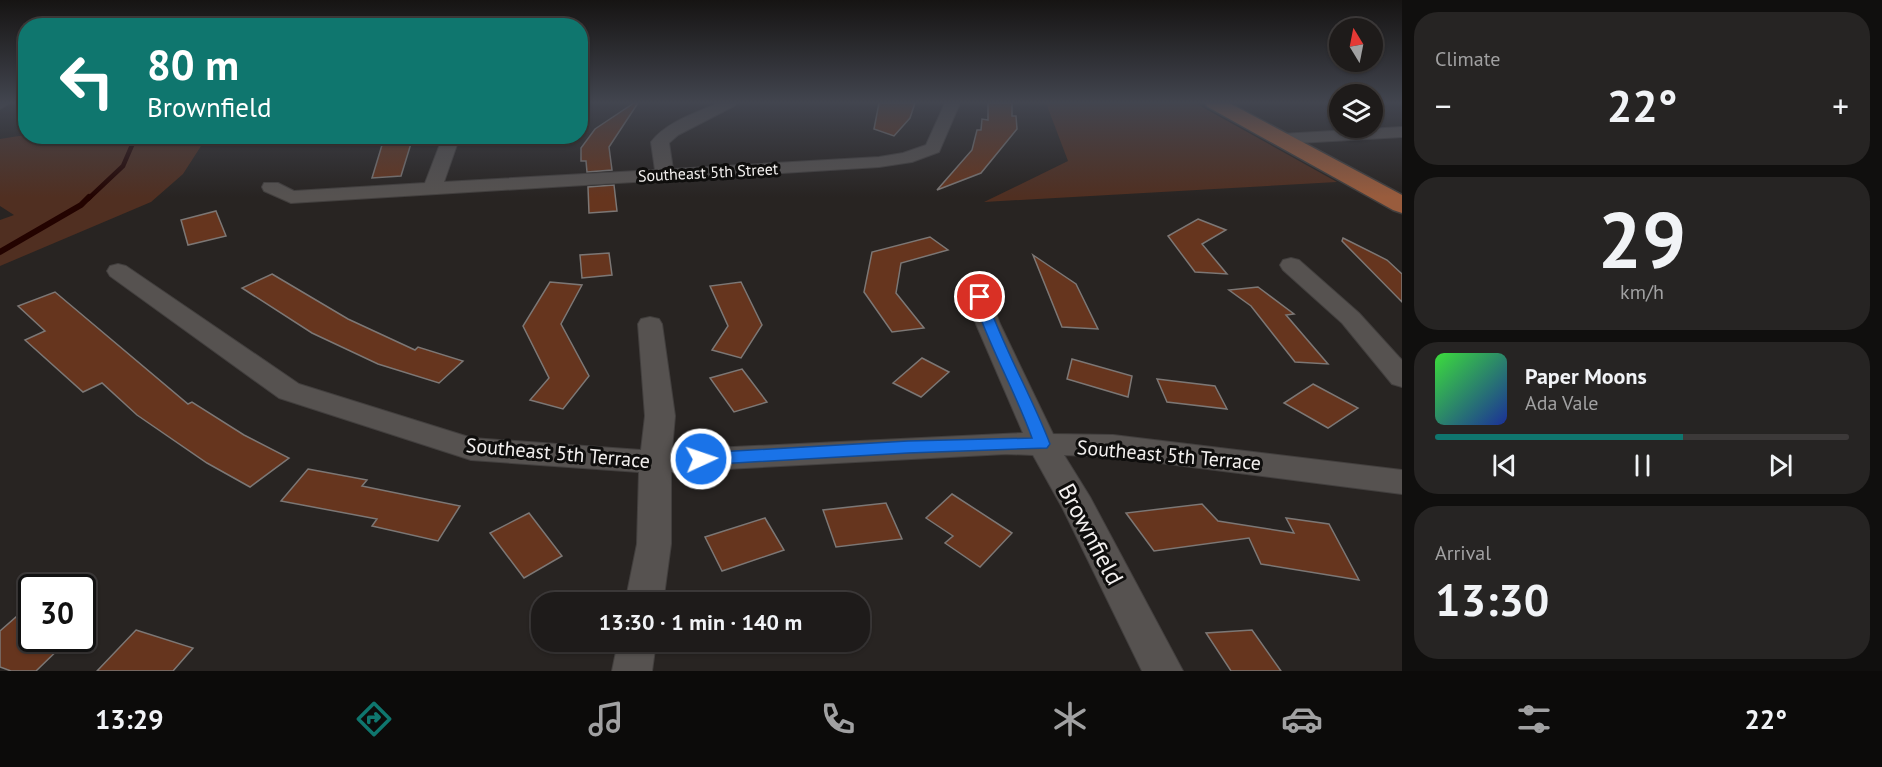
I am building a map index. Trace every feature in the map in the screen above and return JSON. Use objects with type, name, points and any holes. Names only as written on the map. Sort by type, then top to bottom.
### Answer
[{"type":"main road","points":[[1272,134],[1396,198]]},
{"type":"street","points":[[665,174],[660,142],[668,134]]},
{"type":"street","name":"Southeast 5th Street","points":[[271,187],[291,197],[879,162],[906,158],[933,148],[939,134]]},
{"type":"street","points":[[1281,139],[1352,134]]},
{"type":"street","points":[[433,188],[449,144]]},
{"type":"street","points":[[1291,265],[1316,286],[1377,346],[1402,378]]},
{"type":"street","name":"Southeast 5th Terrace","points":[[118,271],[289,391],[471,449],[655,462],[1006,443],[1113,446],[1402,482]]},
{"type":"street","name":"Brownfield","points":[[980,297],[988,324],[1032,415],[1042,444],[1078,506],[1163,671]]},
{"type":"street","points":[[646,592],[654,544],[655,462],[660,416],[650,324]]},
{"type":"street","points":[[632,671],[635,652]]},
{"type":"shaded area","points":[[1058,134],[1251,134],[1337,182],[984,202],[1068,161]]},
{"type":"shaded area","points":[[18,136],[18,144],[202,144],[183,174],[151,202],[0,266],[0,220],[14,215],[0,206],[0,139]]},
{"type":"building","points":[[591,134],[617,134],[609,147],[612,170],[587,172],[586,161],[581,161],[581,148],[584,144],[588,144]]},
{"type":"building","points":[[976,134],[1013,134],[981,173],[937,190],[972,150]]},
{"type":"building","points":[[411,144],[401,176],[372,178],[382,145]]},
{"type":"building","points":[[614,185],[617,211],[589,213],[588,187]]},
{"type":"building","points":[[216,211],[226,236],[188,245],[181,220]]},
{"type":"building","points":[[1198,219],[1226,230],[1202,244],[1227,274],[1195,272],[1168,236]]},
{"type":"building","points":[[930,237],[948,250],[901,263],[896,293],[924,328],[892,332],[864,292],[872,252]]},
{"type":"building","points":[[1343,238],[1387,260],[1402,274],[1402,302],[1342,241]]},
{"type":"building","points":[[609,253],[612,275],[582,278],[580,255]]},
{"type":"building","points":[[1033,255],[1076,284],[1098,329],[1062,327]]},
{"type":"building","points":[[272,274],[348,319],[415,350],[418,347],[463,361],[439,383],[378,364],[312,333],[242,288]]},
{"type":"building","points":[[550,282],[582,285],[561,324],[589,376],[563,409],[530,400],[549,378],[523,326]]},
{"type":"building","points":[[741,282],[762,325],[741,358],[712,350],[728,326],[710,286]]},
{"type":"building","points":[[1258,287],[1294,314],[1286,315],[1328,364],[1295,362],[1251,306],[1229,290]]},
{"type":"building","points":[[55,292],[188,404],[192,402],[244,435],[289,458],[250,487],[207,463],[137,415],[102,383],[83,392],[25,340],[45,331],[18,306]]},
{"type":"building","points":[[922,358],[949,372],[921,397],[893,383]]},
{"type":"building","points":[[1072,359],[1132,376],[1128,397],[1067,379]]},
{"type":"building","points":[[742,369],[767,402],[734,412],[710,378]]},
{"type":"building","points":[[1157,379],[1215,386],[1227,409],[1167,402]]},
{"type":"building","points":[[1313,384],[1358,408],[1328,428],[1284,403]]},
{"type":"building","points":[[308,469],[367,480],[362,486],[460,506],[438,541],[372,526],[377,519],[281,501]]},
{"type":"building","points":[[952,494],[1012,533],[980,567],[945,543],[953,536],[926,518]]},
{"type":"building","points":[[886,503],[902,539],[836,547],[823,510]]},
{"type":"building","points":[[1202,504],[1218,521],[1294,533],[1286,518],[1329,524],[1359,580],[1261,564],[1249,538],[1154,551],[1126,513]]},
{"type":"building","points":[[529,513],[562,556],[524,578],[490,533]]},
{"type":"building","points":[[765,518],[784,550],[722,571],[705,537]]},
{"type":"building","points":[[18,615],[18,652],[56,652],[36,671],[11,671],[0,667],[0,631]]},
{"type":"building","points":[[136,630],[193,648],[173,671],[97,671]]},
{"type":"building","points":[[1252,630],[1281,671],[1231,671],[1206,633]]},
{"type":"waterway","points":[[88,199],[123,166],[133,144]]},
{"type":"waterway","points":[[0,252],[81,205],[89,197]]},
{"type":"route","points":[[701,459],[908,447],[1006,443],[1042,444],[1032,415],[988,324],[980,297]]}]
